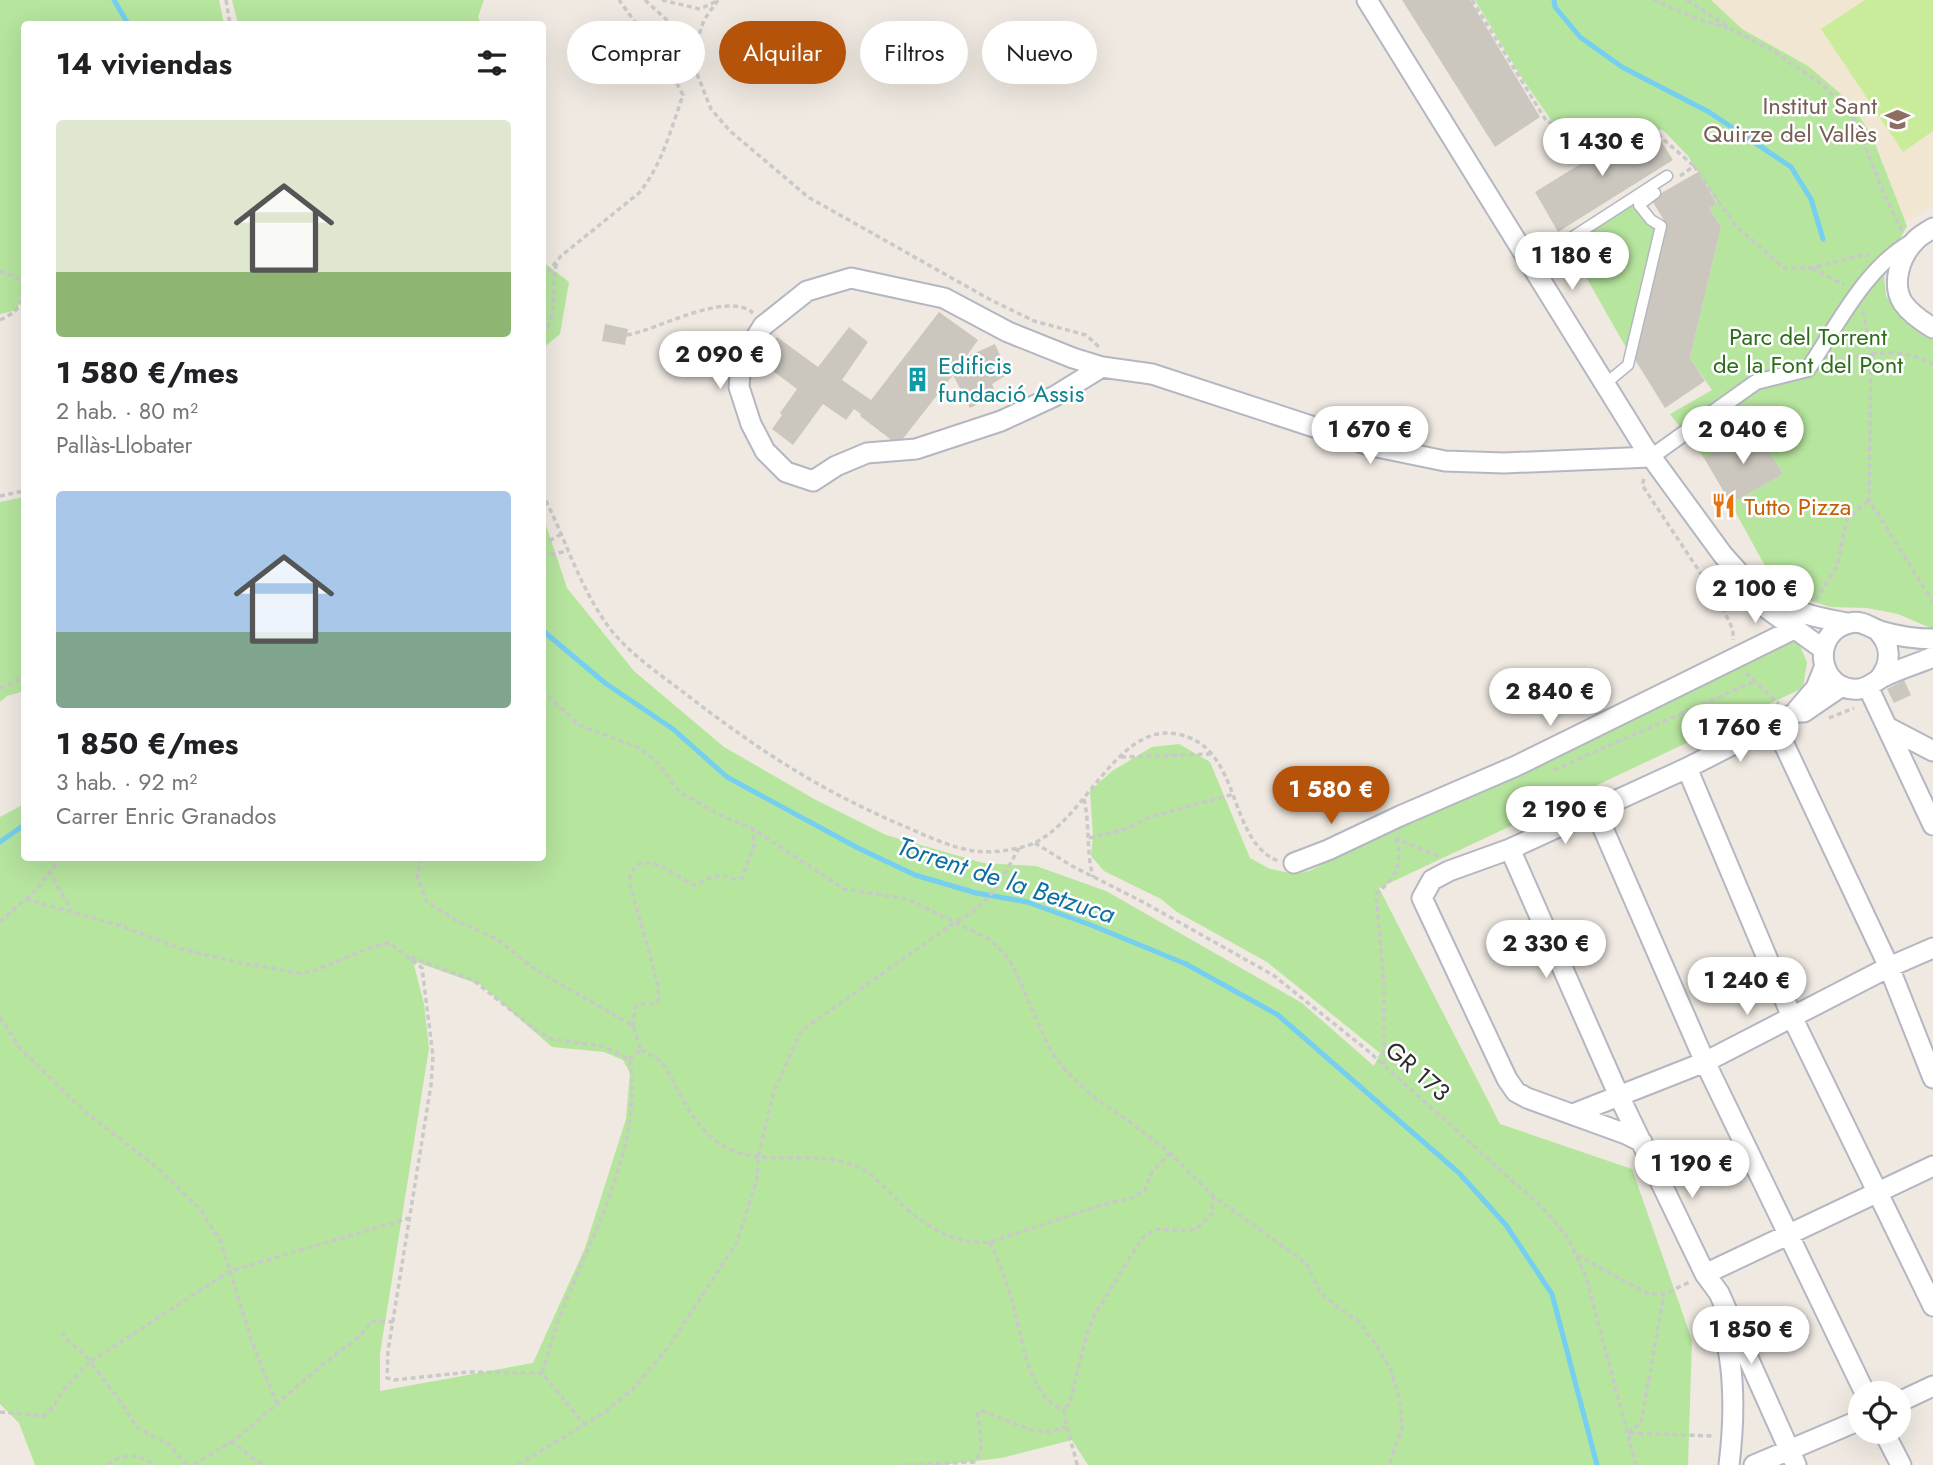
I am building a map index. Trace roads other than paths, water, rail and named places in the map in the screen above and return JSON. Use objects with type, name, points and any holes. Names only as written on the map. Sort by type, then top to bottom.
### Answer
[{"type":"street","points":[[1367,0],[1651,457],[1723,555],[1761,597],[1769,597],[1801,622],[1824,658],[1829,676],[1842,686],[1851,689],[1874,682],[1933,657]]},
{"type":"street","points":[[1103,358],[1055,396],[1000,421],[916,449],[867,453],[836,466],[813,481],[786,472],[765,451],[751,424],[739,387],[741,361],[764,326],[807,291],[851,278],[944,298],[1008,332],[1073,358],[1103,358],[1372,446],[1445,461],[1504,463],[1651,457],[1756,382],[1808,369],[1859,293],[1894,254],[1933,228]]},
{"type":"street","points":[[1915,240],[1899,270],[1898,293],[1904,304],[1932,326]]},
{"type":"street","points":[[1294,863],[1582,735],[1801,622],[1863,623],[1877,630],[1933,639]]},
{"type":"street","points":[[1787,717],[1816,688],[1831,633],[1847,623]]},
{"type":"street","points":[[1874,682],[1888,664],[1889,649],[1877,630]]},
{"type":"street","points":[[1874,682],[1887,727],[1933,825]]},
{"type":"street","points":[[1642,1142],[1626,1133],[1516,1092],[1507,1079],[1422,898],[1432,880],[1510,849],[1688,768],[1787,717],[1804,712],[1842,686]]},
{"type":"street","points":[[1787,717],[1933,1077]]},
{"type":"street","points":[[1887,727],[1933,751]]},
{"type":"street","points":[[1688,768],[1792,1017],[1933,1306]]},
{"type":"street","points":[[1595,810],[1705,1062],[1859,1381]]},
{"type":"street","points":[[1510,849],[1619,1096],[1705,1274],[1721,1320],[1731,1367],[1732,1437],[1729,1465]]},
{"type":"street","points":[[1573,1114],[1705,1062],[1889,967],[1933,948]]},
{"type":"street","points":[[1705,1274],[1933,1166]]},
{"type":"street","points":[[1705,1274],[1719,1293],[1792,1457]]},
{"type":"street","points":[[1911,1396],[1933,1386]]},
{"type":"street","points":[[1754,1465],[1792,1457],[1848,1427]]},
{"type":"street","points":[[1890,1444],[1901,1465]]},
{"type":"lane","points":[[1531,264],[1667,176]]},
{"type":"lane","points":[[1605,384],[1628,365],[1661,226],[1651,220],[1639,205],[1656,193]]},
{"type":"waterway","name":"Torrent de la Betzuca","points":[[114,0],[126,21]]},
{"type":"waterway","points":[[1554,0],[1555,7],[1580,37],[1622,67],[1709,112],[1791,167],[1811,199],[1823,239]]},
{"type":"waterway","name":"Torrent de la Betzuca","points":[[546,633],[605,683],[673,729],[727,777],[858,848],[915,875],[976,893],[1027,902],[1091,925],[1186,964],[1278,1015],[1459,1173],[1506,1225],[1552,1294],[1597,1465]]},
{"type":"waterway","points":[[0,842],[21,827]]},
{"type":"place","name":"Institut Sant Quirze del Vallès","points":[[1897,119]]},
{"type":"place","name":"Edificis fundació Assis","points":[[918,379]]},
{"type":"place","name":"Tutto Pizza","points":[[1724,506]]},
{"type":"park label","name":"Parc del Torrent de la Font del Pont","points":[[1808,350]]}]
